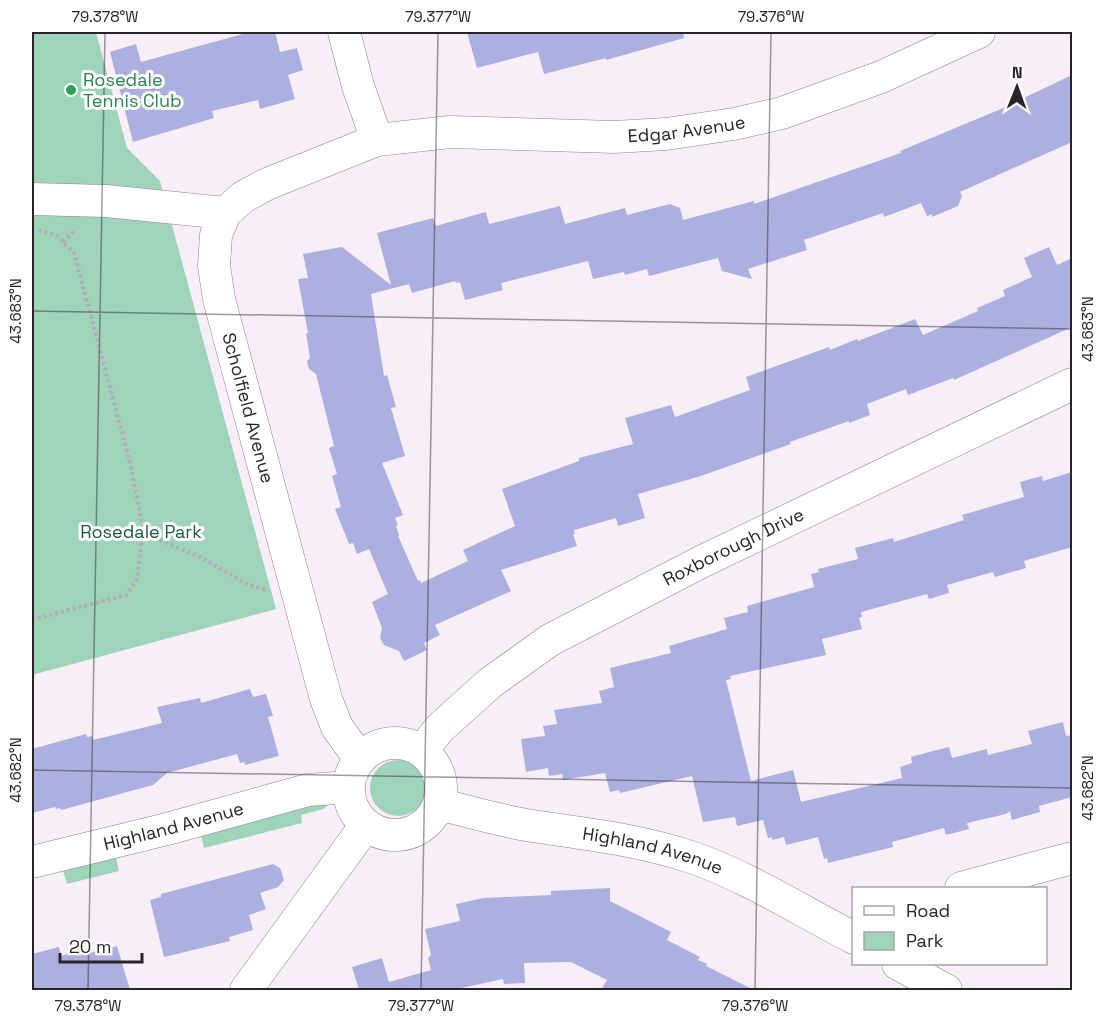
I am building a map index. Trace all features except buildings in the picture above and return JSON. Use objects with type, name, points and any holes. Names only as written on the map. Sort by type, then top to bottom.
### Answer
[{"type":"street","points":[[32,199],[106,201],[225,213],[243,197],[267,184],[377,141],[358,86],[344,32]]},
{"type":"street","name":"Edgar Avenue","points":[[377,141],[450,132],[614,137],[666,135],[734,124],[782,113],[880,77],[979,32]]},
{"type":"street","name":"Scholfield Avenue","points":[[225,213],[216,235],[214,266],[219,299],[326,699],[354,773]]},
{"type":"street","name":"Roxborough Drive","points":[[422,751],[439,729],[490,683],[550,640],[703,561],[1072,384]]},
{"type":"street","points":[[396,742],[422,751],[433,762],[439,775],[441,789],[439,804],[432,817],[421,827],[408,833],[394,835],[379,832],[366,825],[351,802],[354,773],[370,750],[382,744],[396,742]]},
{"type":"street","name":"Highland Avenue","points":[[32,862],[167,829],[308,790],[354,773]]},
{"type":"street","name":"Highland Avenue","points":[[439,804],[531,826],[597,834],[693,858],[730,873],[852,937]]},
{"type":"street","points":[[246,990],[366,825]]},
{"type":"street","points":[[965,887],[1072,858]]},
{"type":"street","points":[[902,965],[946,990]]},
{"type":"path","points":[[32,228],[57,236],[74,253],[130,462],[143,533],[137,579],[126,595],[32,620]]},
{"type":"path","points":[[143,533],[200,557],[249,585],[300,603]]},
{"type":"green space","name":"Rosedale Park","points":[[32,32],[96,32],[127,148],[160,181],[276,609],[32,675]]},
{"type":"green space","points":[[393,760],[403,760],[418,768],[424,777],[426,788],[424,799],[418,808],[403,816],[393,816],[382,811],[375,804],[370,793],[370,783],[375,772],[382,765]]},
{"type":"green space","points":[[323,799],[330,804],[323,809],[301,815],[302,823],[204,848],[200,830]]},
{"type":"green space","points":[[115,853],[119,871],[67,884],[62,866]]},
{"type":"place","name":"Rosedale Tennis Club","points":[[71,90]]}]
